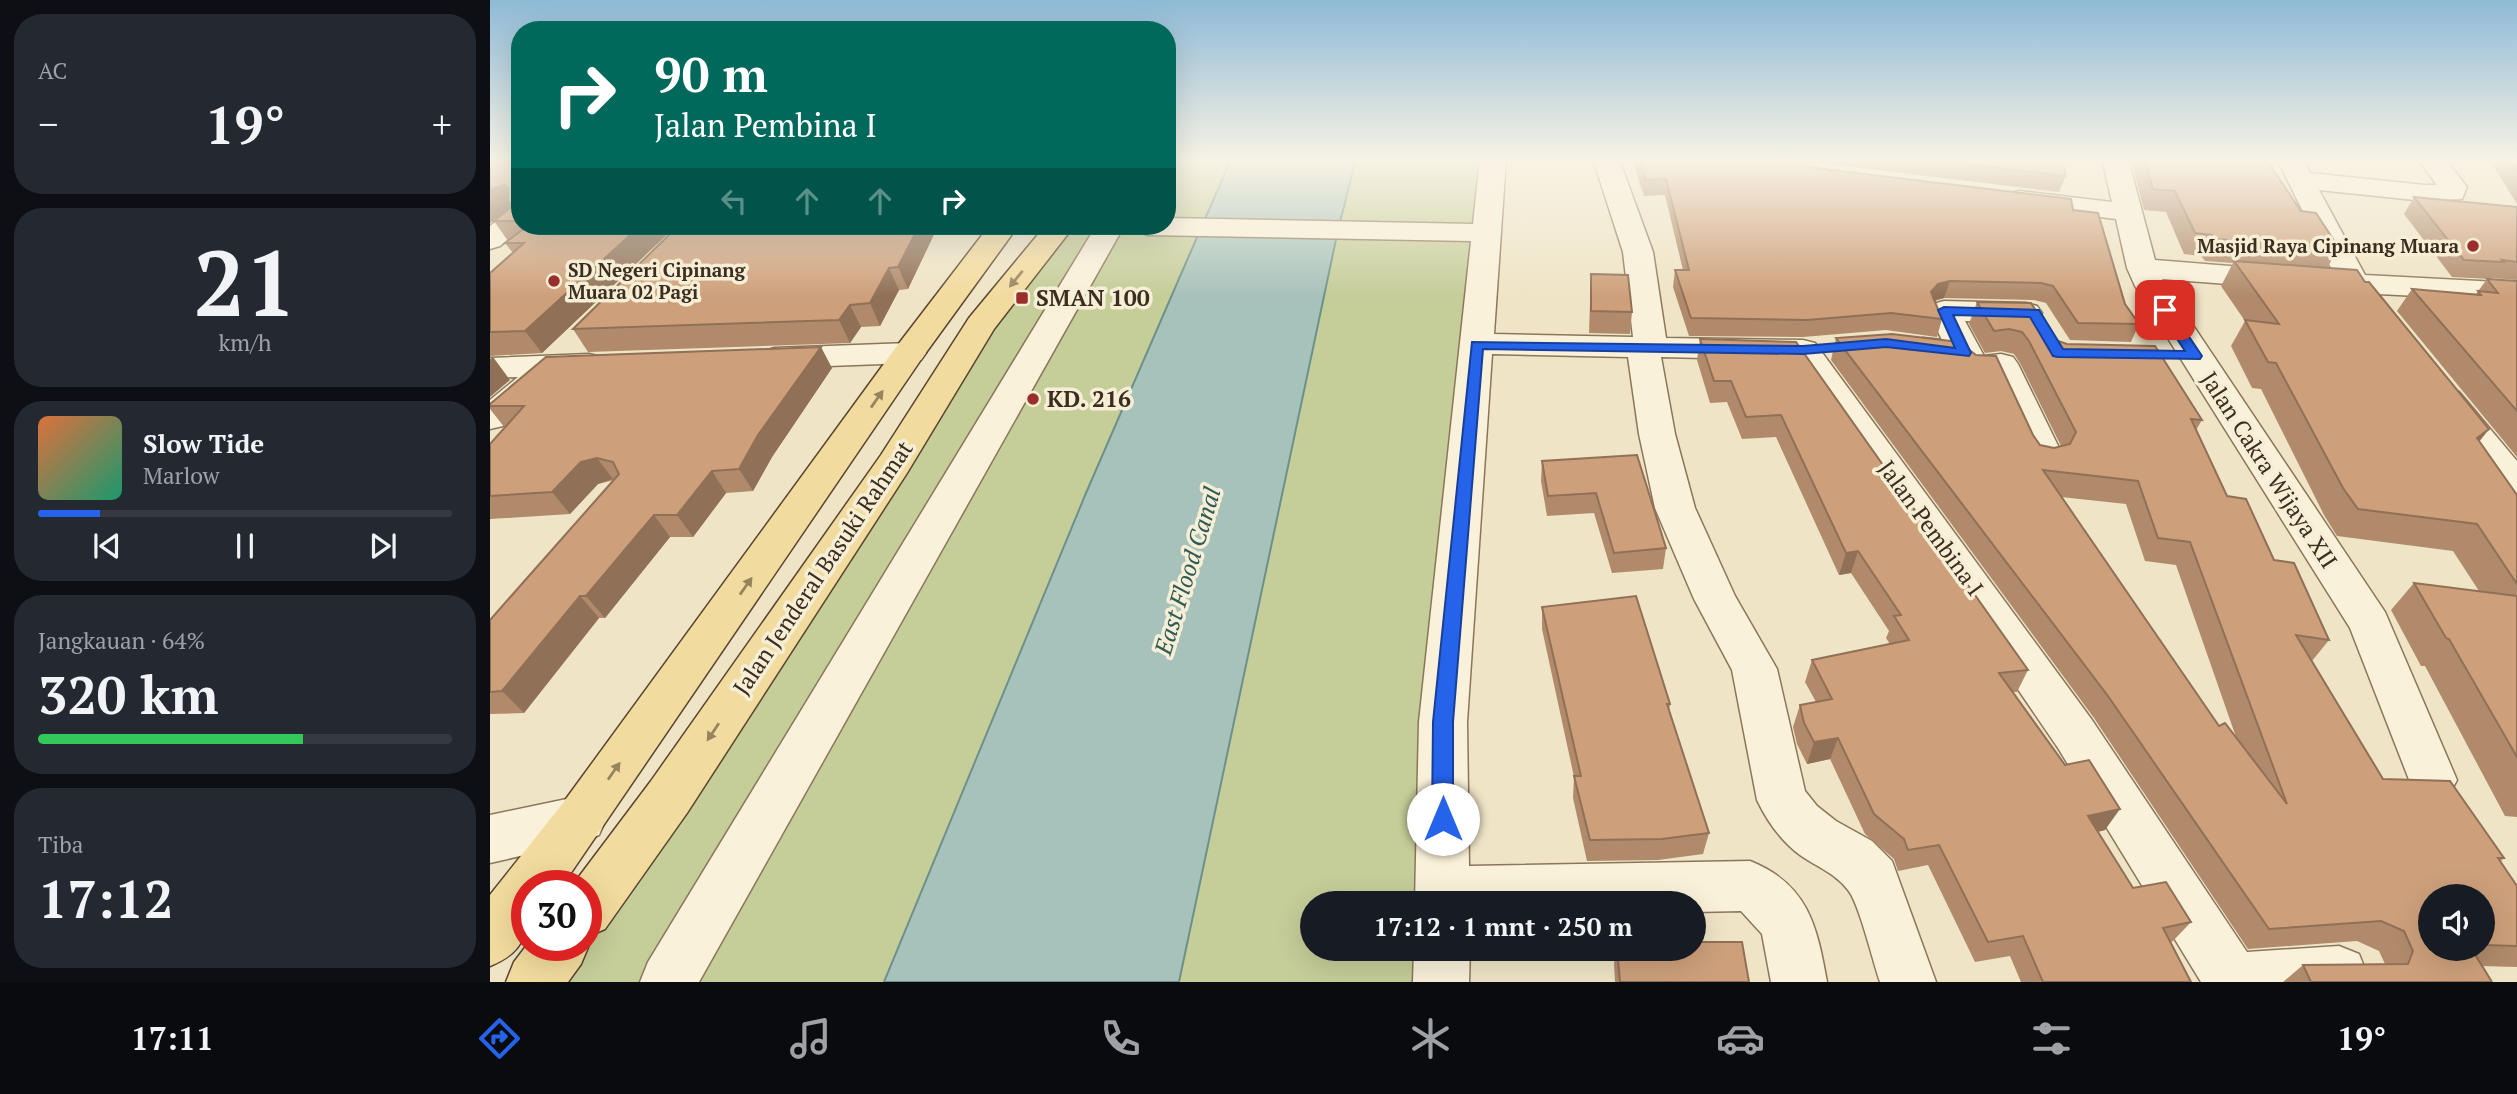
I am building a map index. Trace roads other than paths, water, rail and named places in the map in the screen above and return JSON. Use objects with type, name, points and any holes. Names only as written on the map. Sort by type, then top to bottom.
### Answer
[{"type":"main road","points":[[542,870],[581,819],[909,353],[997,235]]},
{"type":"main road","name":"Jalan Jenderal Basuki Rahmat","points":[[602,889],[668,797],[894,464],[980,325],[1053,235]]},
{"type":"main road","points":[[490,939],[511,911]]},
{"type":"main road","points":[[534,982],[549,961]]},
{"type":"street","points":[[1442,891],[1443,722],[1477,344],[1477,233],[1483,205]]},
{"type":"street","points":[[1622,205],[1638,252],[1657,434],[1675,508],[1715,599],[1754,669],[1782,800],[1799,822],[1818,838],[1854,858],[1873,879],[1908,982]]},
{"type":"street","points":[[2068,205],[2115,211]]},
{"type":"street","name":"Jalan Cakra Wijaya XII","points":[[2112,205],[2150,286],[2370,624],[2432,780]]},
{"type":"street","name":"Jalan Cakra Wijaya XII","points":[[2115,205],[2115,211]]},
{"type":"street","points":[[2313,205],[2354,284],[2399,341]]},
{"type":"street","points":[[490,240],[511,224]]},
{"type":"street","points":[[1176,227],[1477,233]]},
{"type":"street","points":[[668,982],[1104,235]]},
{"type":"street","points":[[2143,268],[2354,284],[2517,292]]},
{"type":"street","points":[[2044,456],[2001,364],[1975,367],[1964,353],[1944,310],[2034,313],[2046,333]]},
{"type":"street","points":[[490,418],[552,366],[580,338]]},
{"type":"street","points":[[1477,344],[1647,349],[1803,350],[1844,347]]},
{"type":"street","points":[[1896,345],[1964,353]]},
{"type":"street","name":"Jalan Pembina I","points":[[1803,350],[2075,734],[2233,982]]},
{"type":"street","points":[[741,359],[909,353]]},
{"type":"street","points":[[2156,355],[2195,356]]},
{"type":"street","points":[[490,368],[620,363]]},
{"type":"street","points":[[2424,372],[2517,487]]},
{"type":"street","points":[[490,839],[581,819]]},
{"type":"street","points":[[1610,891],[1750,886],[1772,900],[1788,923],[1799,982]]},
{"type":"street","points":[[1441,982],[1442,961]]},
{"type":"street","points":[[2233,982],[2357,972]]},
{"type":"water","name":"East Flood Canal","points":[[1211,205],[1344,205],[1179,982],[884,982],[1086,493]]},
{"type":"place","name":"Masjid Raya Cipinang Muara","points":[[2473,246]]},
{"type":"place","name":"SD Negeri Cipinang Muara 02 Pagi","points":[[554,281]]},
{"type":"place","name":"SMAN 100","points":[[1022,298]]},
{"type":"place","name":"KD. 216","points":[[1033,399]]}]
